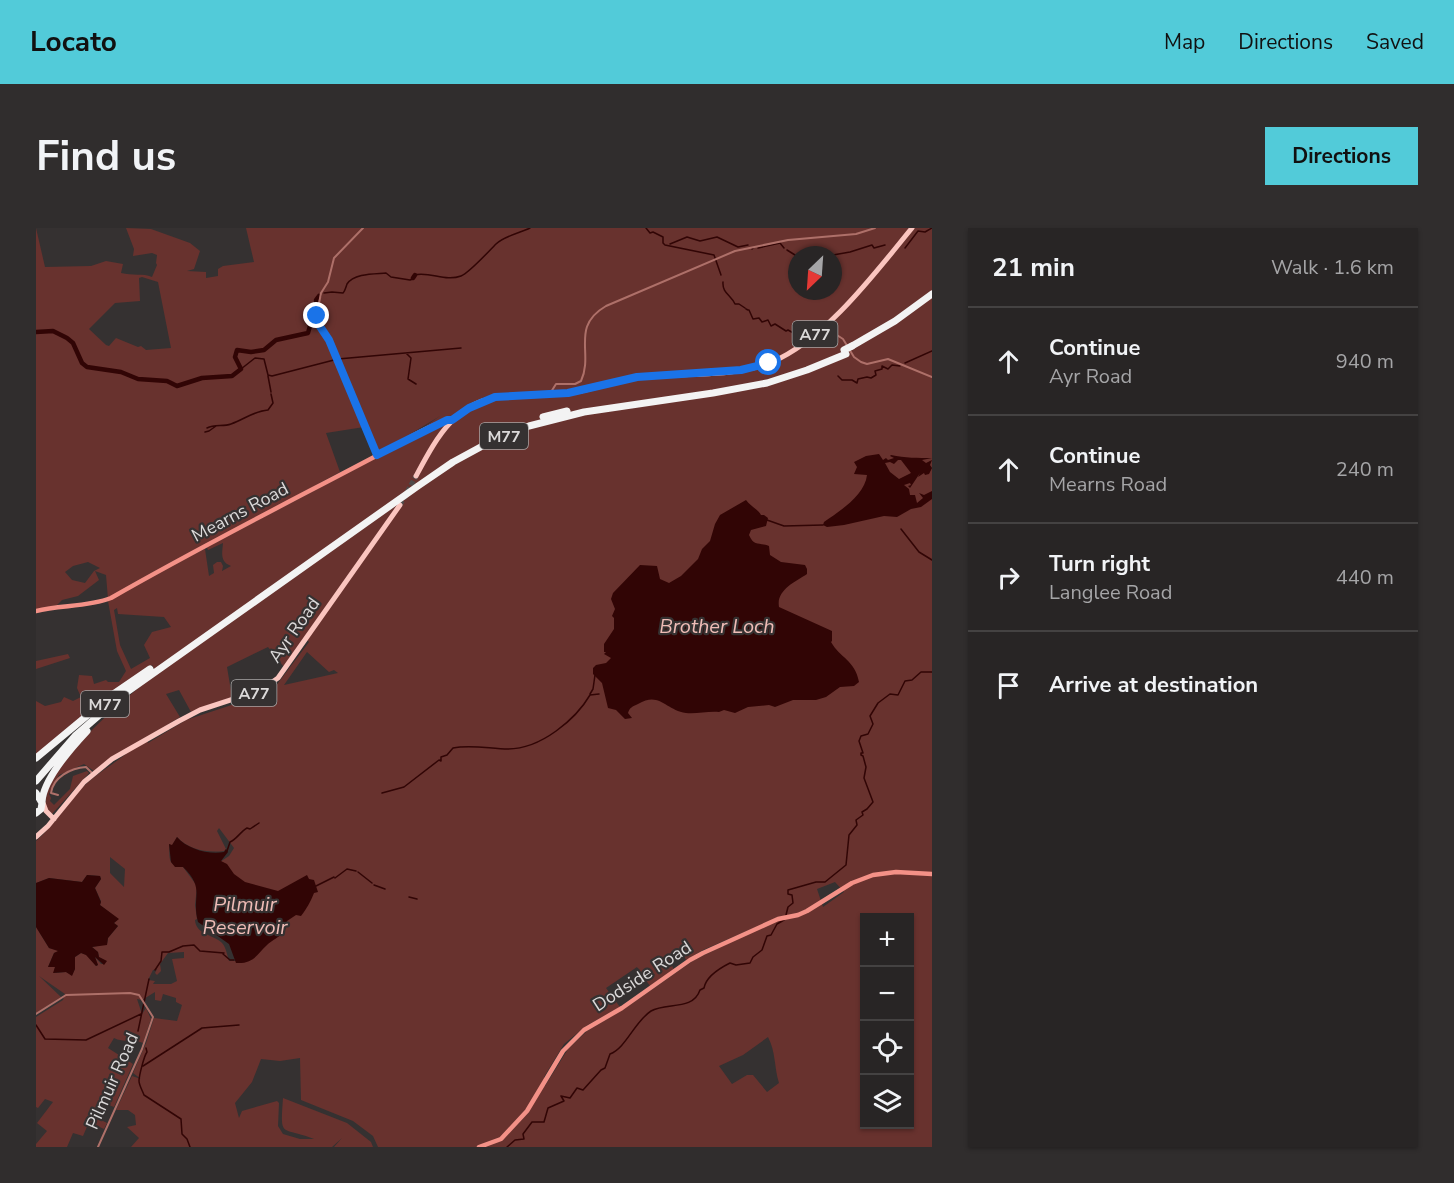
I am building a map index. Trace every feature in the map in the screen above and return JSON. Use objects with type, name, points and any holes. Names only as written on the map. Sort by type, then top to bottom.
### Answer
[{"type":"highway","name":"M77","points":[[853,348],[932,294]]},
{"type":"highway","name":"M77","points":[[36,781],[86,726],[132,687],[453,462],[499,437],[529,426],[584,412],[713,393],[767,382],[807,370],[899,324],[932,299]]},
{"type":"highway","name":"M77","points":[[36,774],[88,718],[152,668],[451,458],[498,433],[555,414],[760,380],[845,352]]},
{"type":"highway","points":[[36,758],[112,695],[152,668]]},
{"type":"highway","points":[[37,813],[50,780],[67,754],[95,722],[132,687]]},
{"type":"highway","points":[[36,793],[42,802]]},
{"type":"main road","name":"A77","points":[[416,476],[436,440],[452,420],[469,408],[495,397],[583,391],[637,377],[754,368],[789,354],[824,326],[869,282],[912,228]]},
{"type":"main road","name":"Mearns Road","points":[[36,611],[111,598],[377,455],[447,420],[452,420]]},
{"type":"main road","name":"Ayr Road","points":[[36,837],[78,788],[112,759],[179,720],[200,710],[261,690],[278,678],[400,505]]},
{"type":"main road","points":[[42,802],[51,817]]},
{"type":"main road","points":[[37,813],[51,817]]},
{"type":"main road","name":"Dodside Road","points":[[479,1147],[501,1139],[527,1112],[555,1063],[573,1040],[596,1022],[622,1008],[690,960],[778,919],[807,911],[863,879],[896,872],[932,874]]},
{"type":"street","points":[[363,228],[334,258],[328,282],[321,293],[316,319],[329,340],[377,455]]},
{"type":"street","points":[[551,394],[556,384],[575,384],[582,379],[585,333],[593,315],[606,306],[735,251],[801,238],[856,234],[875,228]]},
{"type":"street","points":[[824,326],[843,339],[858,361],[867,364],[880,360],[891,360],[932,377]]},
{"type":"street","points":[[58,795],[51,793],[51,790],[56,780],[62,775],[81,767],[86,767],[93,774]]},
{"type":"street","name":"Pilmuir Road","points":[[36,1014],[64,994],[137,994],[153,1017],[142,1049],[98,1147]]},
{"type":"shaded area","points":[[36,228],[45,267],[91,266],[106,261],[123,264],[121,273],[152,277],[157,265],[157,255],[152,253],[133,256],[134,249],[126,228],[151,229],[190,243],[200,251],[194,269],[187,271],[206,272],[206,278],[218,276],[218,269],[223,266],[254,262],[246,228],[932,228],[932,1147],[378,1147],[373,1136],[353,1121],[301,1100],[300,1058],[280,1061],[261,1059],[252,1082],[235,1103],[239,1118],[242,1111],[277,1101],[279,1103],[278,1126],[283,1134],[300,1139],[314,1139],[285,1129],[282,1120],[283,1098],[347,1123],[371,1142],[373,1147],[334,1147],[342,1138],[332,1147],[131,1147],[139,1138],[127,1127],[136,1125],[135,1115],[128,1110],[116,1110],[132,1076],[141,1079],[133,1073],[154,1018],[177,1021],[182,1005],[176,1002],[176,998],[163,994],[161,1001],[155,1000],[155,992],[142,1000],[137,999],[142,1014],[146,1008],[151,1019],[143,1043],[114,1038],[108,1048],[133,1064],[114,1107],[106,1104],[99,1119],[107,1123],[104,1129],[89,1122],[83,1136],[73,1133],[67,1147],[36,1147],[47,1131],[37,1123],[53,1102],[45,1099],[38,1108],[36,1107],[36,1017],[63,1000],[65,994],[39,976],[61,997],[36,1013],[36,927],[49,948],[60,951],[54,953],[48,967],[55,967],[54,973],[66,972],[72,975],[75,969],[75,957],[81,953],[87,955],[96,966],[98,965],[95,957],[101,964],[104,964],[106,961],[99,957],[98,952],[92,947],[107,944],[108,938],[118,926],[114,923],[118,919],[100,905],[101,901],[95,888],[101,879],[100,876],[87,875],[82,882],[49,878],[36,883],[36,841],[85,785],[126,754],[121,752],[94,771],[84,764],[59,775],[49,794],[50,801],[54,805],[70,789],[73,776],[87,771],[89,773],[52,814],[46,808],[47,792],[56,773],[87,734],[156,673],[152,665],[95,707],[36,756],[36,701],[45,706],[61,702],[64,697],[73,701],[81,697],[77,688],[79,675],[92,676],[94,684],[106,680],[119,682],[126,671],[117,651],[108,601],[116,597],[115,595],[108,599],[106,575],[95,571],[99,580],[78,596],[62,600],[57,605],[36,610]],"holes":[[[139,278],[158,282],[171,348],[146,350],[141,346],[138,347],[116,338],[109,346],[89,329],[115,303],[140,301]],[[440,416],[386,453],[207,547],[208,550],[223,543],[223,560],[231,566],[222,571],[221,562],[217,562],[213,565],[214,573],[209,576],[205,549],[188,557],[340,472],[326,433],[364,427],[376,455]],[[88,562],[100,568],[94,571],[85,583],[72,580],[65,572],[73,566]],[[117,608],[118,614],[164,617],[171,627],[152,632],[144,645],[150,658],[131,669],[120,645],[114,610]],[[305,638],[309,642],[275,687],[256,697],[186,720],[148,743],[146,738],[180,717],[166,694],[179,690],[191,712],[232,697],[227,667],[268,647],[284,667]],[[307,652],[329,672],[334,670],[338,673],[284,685]],[[219,828],[234,848],[229,856],[206,871],[232,901],[244,949],[239,961],[229,961],[223,944],[201,931],[196,925],[197,886],[183,867],[172,863],[169,844],[172,846],[177,837],[187,845],[199,850],[224,851],[226,849],[217,831]],[[110,857],[125,869],[124,887],[110,873]],[[835,882],[844,892],[823,907],[817,889]],[[756,927],[756,930],[694,960],[627,1007],[587,1031],[568,1049],[545,1086],[544,1077],[564,1044],[586,1026],[620,1007],[606,988],[637,967],[650,986],[674,970],[668,956],[682,952],[686,960]],[[184,952],[184,958],[172,959],[177,981],[171,984],[153,984],[155,981],[148,980],[153,970],[157,969],[155,973],[157,975],[161,971],[160,964],[168,953]],[[768,1037],[779,1083],[767,1092],[753,1075],[747,1075],[732,1084],[719,1066],[743,1055]]]},
{"type":"shaded area","points":[[68,654],[70,658],[36,669],[36,661]]},
{"type":"water","points":[[879,454],[883,460],[894,458],[891,455],[932,458],[922,460],[926,463],[932,460],[929,474],[924,473],[918,477],[920,473],[910,488],[908,486],[911,485],[910,483],[904,485],[909,489],[910,495],[915,495],[917,503],[923,498],[919,493],[924,495],[932,491],[932,499],[921,507],[911,509],[897,517],[884,516],[827,527],[823,525],[851,502],[862,489],[867,475],[854,474],[857,467],[854,462],[866,456]],"holes":[[[901,460],[911,473],[899,479],[890,472],[885,463],[894,464]]]},
{"type":"water","name":"Brother Loch","points":[[746,500],[761,515],[768,518],[766,526],[751,530],[749,535],[753,541],[769,546],[770,555],[781,562],[805,565],[807,569],[807,574],[783,591],[779,607],[832,631],[831,642],[851,664],[859,682],[854,686],[840,687],[826,697],[816,700],[793,700],[775,707],[769,705],[748,707],[735,713],[724,710],[686,713],[652,700],[631,707],[628,713],[632,718],[625,719],[616,710],[608,708],[602,683],[593,674],[593,668],[596,665],[606,663],[611,658],[604,654],[606,652],[604,652],[604,644],[614,629],[612,616],[615,609],[611,599],[613,593],[640,565],[657,566],[660,579],[669,583],[681,576],[698,559],[702,549],[710,541],[720,515]]},
{"type":"water","name":"Pilmuir Reservoir","points":[[177,837],[186,845],[205,852],[218,853],[226,849],[228,852],[221,861],[245,882],[278,891],[307,875],[309,879],[314,880],[318,892],[314,893],[301,916],[296,915],[287,921],[283,933],[254,958],[247,962],[236,963],[229,944],[198,922],[194,882],[183,867],[175,867],[171,862],[169,844],[172,845]]},
{"type":"water","points":[[87,875],[100,876],[101,879],[95,888],[101,902],[100,905],[119,919],[114,923],[118,926],[108,938],[107,945],[92,947],[98,952],[99,957],[107,961],[104,965],[95,957],[98,965],[96,966],[81,953],[75,957],[75,969],[72,976],[66,972],[53,973],[55,967],[48,967],[54,953],[58,951],[49,948],[36,927],[36,883],[49,878],[82,882]]},
{"type":"waterway","points":[[324,293],[343,293],[350,280],[371,274],[386,273],[391,277],[410,280],[414,275],[420,274],[455,278],[465,274],[499,241],[530,228]]},
{"type":"waterway","points":[[646,228],[650,233],[653,232],[663,237],[665,245],[714,255],[721,275]]},
{"type":"waterway","points":[[905,248],[918,231],[925,232],[932,228]]},
{"type":"waterway","points":[[670,244],[687,237],[700,241],[717,237],[738,247],[748,245]]},
{"type":"waterway","points":[[758,248],[780,243],[784,248]]},
{"type":"waterway","points":[[842,253],[872,245],[874,248],[885,245]]},
{"type":"waterway","points":[[723,282],[725,291],[735,304],[745,308]]},
{"type":"waterway","points":[[36,332],[53,331],[67,338],[73,343],[82,363],[87,367],[121,372],[138,379],[167,381],[177,386],[202,378],[232,376],[241,369],[235,357],[237,350],[251,352],[264,350],[276,340],[308,333],[313,315],[317,311],[316,300],[319,296]]},
{"type":"waterway","points":[[749,310],[753,319],[759,318],[762,322],[768,320],[771,326],[775,324],[797,335]]},
{"type":"waterway","points":[[338,359],[461,348]]},
{"type":"waterway","points":[[905,363],[932,351]]},
{"type":"waterway","points":[[406,353],[411,358],[408,379],[416,384]]},
{"type":"waterway","points":[[241,369],[255,358],[264,359],[268,375],[272,376],[334,360]]},
{"type":"waterway","points":[[838,376],[842,380],[852,380],[857,383],[858,379],[871,378],[876,375],[875,371],[882,369],[882,366],[888,369],[892,365],[900,366]]},
{"type":"waterway","points":[[268,376],[271,392]]},
{"type":"waterway","points":[[207,428],[231,424],[268,410],[273,403],[271,394]]},
{"type":"waterway","points":[[205,432],[216,426]]},
{"type":"waterway","points":[[767,520],[784,526],[823,525]]},
{"type":"waterway","points":[[901,529],[919,552],[932,560]]},
{"type":"waterway","points":[[786,915],[788,907],[793,903],[792,895],[788,894],[788,890],[816,882],[825,882],[846,865],[849,835],[857,825],[856,820],[873,802],[864,778],[866,767],[859,741],[861,736],[868,734],[873,724],[870,716],[878,703],[890,694],[898,695],[905,681],[912,680],[921,672],[932,672]]},
{"type":"waterway","points":[[590,694],[595,675]]},
{"type":"waterway","points":[[382,793],[404,787],[439,760],[441,761],[441,757],[447,755],[453,748],[508,749],[533,744],[567,723],[590,695],[599,694]]},
{"type":"waterway","points":[[227,851],[230,842],[242,831],[259,823]]},
{"type":"waterway","points":[[335,878],[347,869],[356,871]]},
{"type":"waterway","points":[[358,872],[372,883]]},
{"type":"waterway","points":[[316,886],[334,877]]},
{"type":"waterway","points":[[374,885],[385,889]]},
{"type":"waterway","points":[[409,897],[417,899]]},
{"type":"waterway","points":[[507,1147],[515,1140],[524,1139],[523,1134],[532,1122],[544,1122],[548,1108],[564,1101],[561,1096],[570,1098],[577,1088],[583,1090],[605,1068],[610,1054],[621,1046],[645,1015],[657,1008],[692,1001],[710,977],[730,963],[736,965],[750,963],[753,957],[762,950],[767,936],[771,935],[777,924],[784,920]]},
{"type":"waterway","points":[[155,970],[161,961],[162,952],[169,952],[183,946],[194,945],[200,951],[224,953]]},
{"type":"waterway","points":[[223,954],[230,960],[234,960]]},
{"type":"waterway","points":[[138,1031],[149,979]]},
{"type":"waterway","points":[[36,1025],[45,1039],[86,1040],[141,1014]]},
{"type":"waterway","points":[[143,1066],[202,1028],[239,1025]]},
{"type":"waterway","points":[[146,1048],[140,1086],[144,1095],[181,1119],[182,1134],[190,1147]]},
{"type":"tunnel","points":[[400,505],[416,476]]},
{"type":"route","points":[[317,316],[317,322],[327,335],[377,455],[495,397],[568,393],[637,377],[741,370],[769,363]]}]
